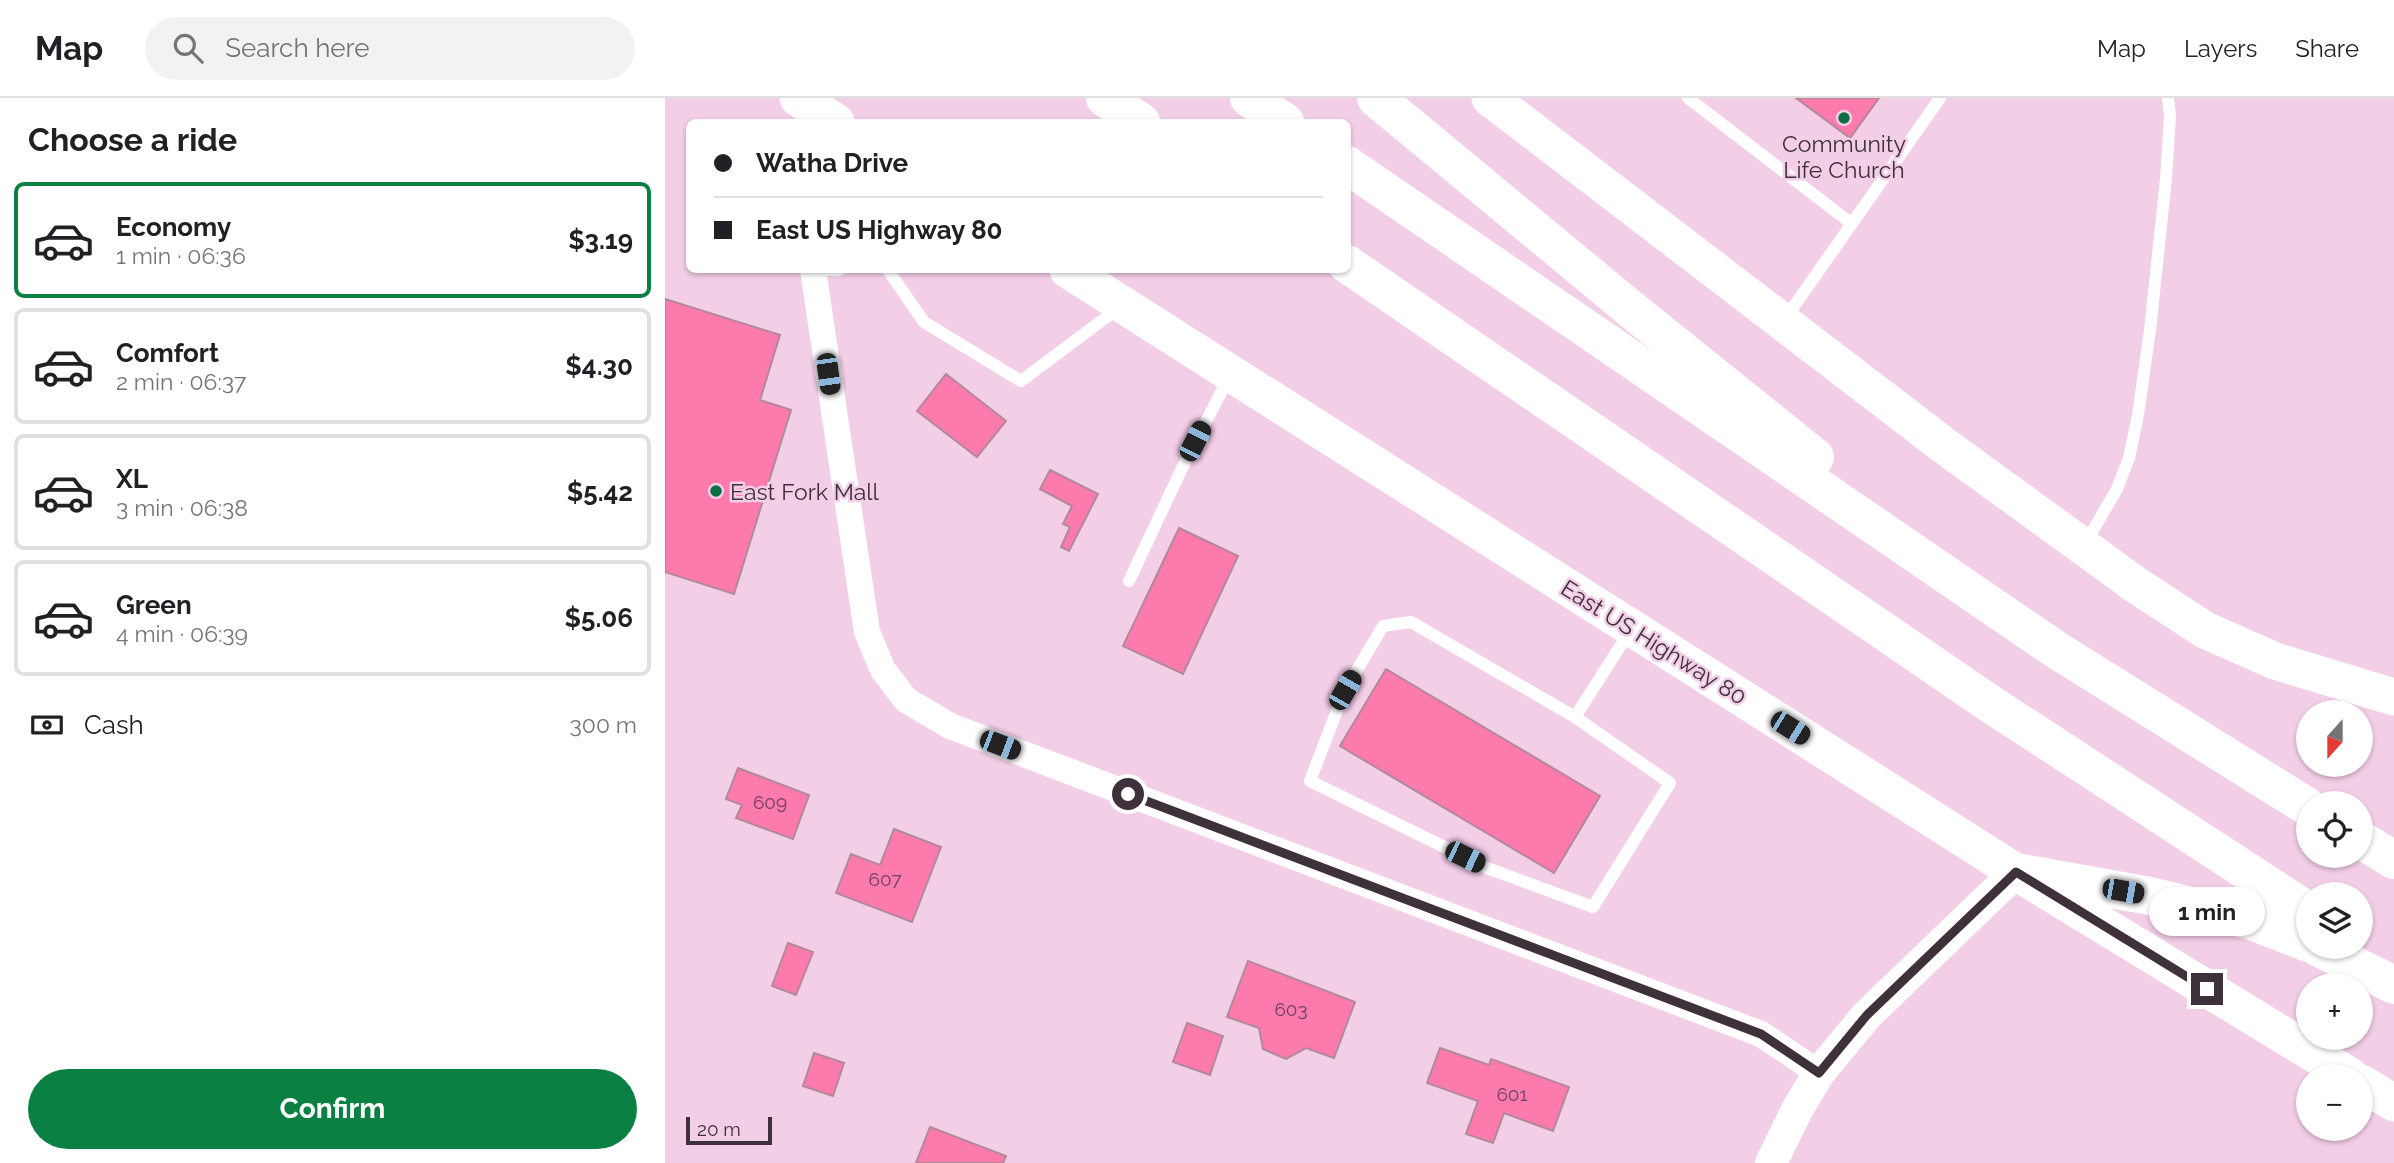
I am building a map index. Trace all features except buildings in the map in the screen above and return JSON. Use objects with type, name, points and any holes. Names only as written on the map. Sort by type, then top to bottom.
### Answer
[{"type":"highway","points":[[1105,98],[1136,119]]},
{"type":"highway","points":[[1249,98],[1280,119]]},
{"type":"highway","points":[[1376,98],[1638,315],[2055,649]]},
{"type":"highway","points":[[1351,168],[2055,649],[2296,800]]},
{"type":"highway","points":[[1351,267],[1989,703],[2296,903]]},
{"type":"highway","points":[[2373,847],[2394,860]]},
{"type":"highway","points":[[2016,872],[2175,902],[2249,920],[2296,938]]},
{"type":"highway","points":[[2373,953],[2394,967]]},
{"type":"highway","points":[[2341,959],[2394,985]]},
{"type":"main road","points":[[1490,98],[1946,447],[2083,548],[2205,630],[2275,661],[2394,697]]},
{"type":"main road","points":[[800,107],[829,119]]},
{"type":"main road","name":"East US Highway 80","points":[[1073,273],[2016,872],[2330,1064]]},
{"type":"main road","points":[[2373,1090],[2394,1103]]},
{"type":"street","points":[[813,273],[867,632],[883,670],[906,700],[950,726],[1761,1034],[1819,1073]]},
{"type":"street","points":[[1771,1163],[1819,1073],[1867,1015],[2016,872]]},
{"type":"lane","points":[[1688,98],[1852,224]]},
{"type":"lane","points":[[1783,322],[1940,98]]},
{"type":"lane","points":[[2083,548],[2117,489],[2129,458],[2138,415],[2166,179],[2170,116],[2168,98]]},
{"type":"lane","points":[[890,273],[925,322],[1021,381],[1123,304]]},
{"type":"lane","points":[[1129,581],[1184,464],[1231,373]]},
{"type":"lane","points":[[1412,622],[1575,717],[1670,783],[1593,907],[1487,868],[1310,780],[1345,690],[1383,626],[1412,622]]},
{"type":"lane","points":[[1575,717],[1632,628]]},
{"type":"place","name":"Community Life Church","points":[[1844,118]]},
{"type":"place","name":"East Fork Mall","points":[[716,491]]},
{"type":"route","points":[[1128,794],[1761,1034],[1819,1073],[1867,1015],[2016,872],[2207,989]]}]
